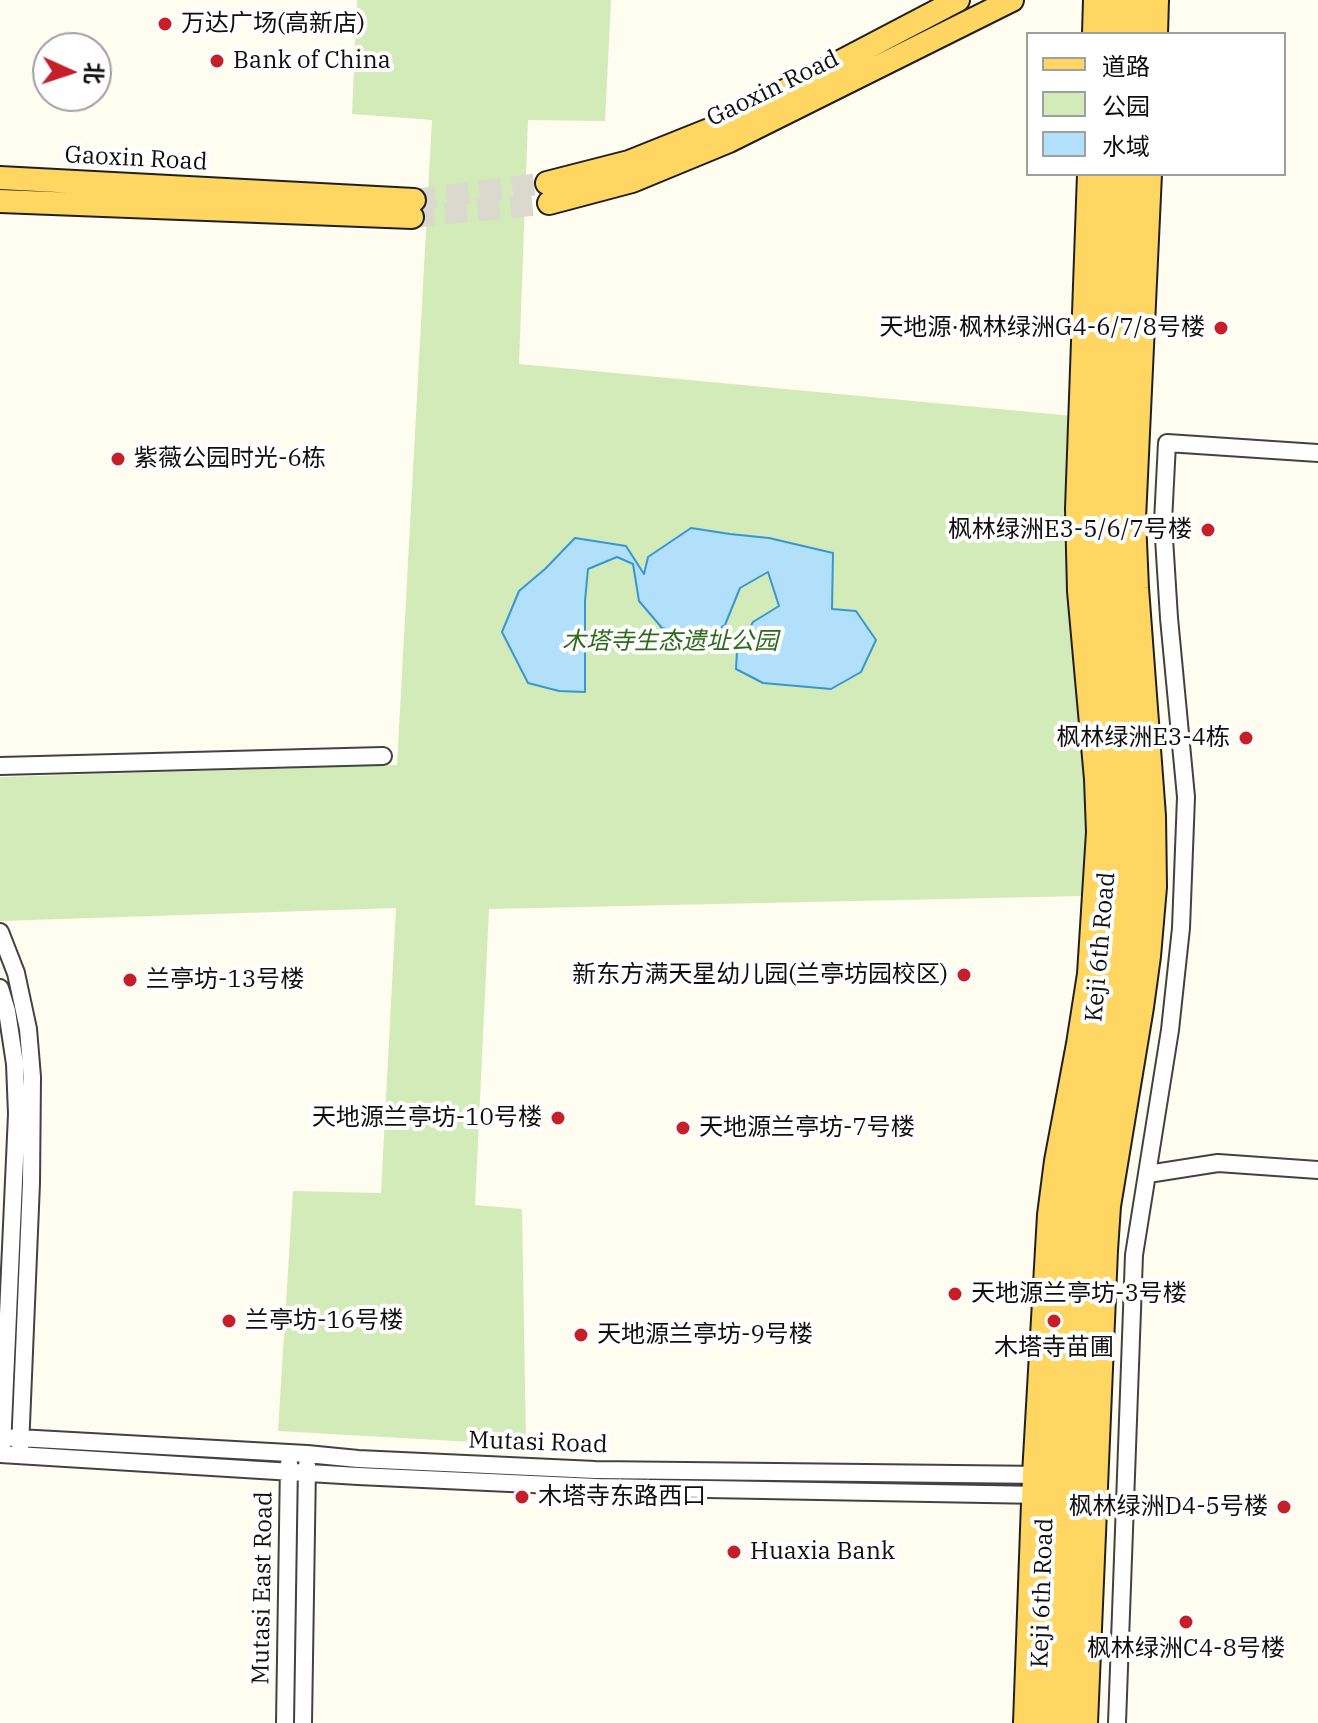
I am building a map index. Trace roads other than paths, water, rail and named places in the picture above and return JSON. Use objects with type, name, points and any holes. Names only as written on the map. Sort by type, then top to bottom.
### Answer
[{"type":"main road","name":"Gaoxin Road","points":[[958,0],[714,128],[548,193],[632,181],[729,141],[1012,0]]},
{"type":"main road","points":[[1094,32],[1095,0]]},
{"type":"main road","points":[[1116,32],[1117,0]]},
{"type":"main road","points":[[1134,32],[1135,0]]},
{"type":"main road","points":[[1156,32],[1157,0]]},
{"type":"main road","points":[[1025,1723],[1055,1485],[1049,1215],[1089,974],[1098,832],[1079,591],[1077,509],[1089,176]]},
{"type":"main road","name":"Keji 6th Road","points":[[1045,1723],[1070,1226],[1076,1171],[1102,1023],[1112,934],[1117,829],[1097,575],[1096,461],[1109,176]]},
{"type":"main road","name":"Keji 6th Road","points":[[1064,1723],[1055,1485],[1093,1174],[1121,1028],[1132,933],[1135,821],[1115,557],[1117,415],[1128,176]]},
{"type":"main road","points":[[1086,1723],[1109,1206],[1144,994],[1155,887],[1154,816],[1134,519],[1150,176]]},
{"type":"main road","name":"Gaoxin Road","points":[[0,178],[413,209],[0,201]]},
{"type":"street","points":[[1117,1723],[1134,1255],[1170,1030],[1181,928],[1186,797],[1163,522],[1167,443],[1318,453]]},
{"type":"street","points":[[0,766],[383,756]]},
{"type":"street","points":[[0,932],[16,973],[28,1029],[32,1077],[31,1183],[20,1446]]},
{"type":"street","points":[[0,988],[7,1011],[15,1064],[17,1114],[1,1445]]},
{"type":"street","points":[[1148,1174],[1218,1163],[1318,1170]]},
{"type":"street","name":"Mutasi Road","points":[[1,1445],[289,1453],[595,1470],[1055,1485]]},
{"type":"street","name":"Mutasi Road","points":[[20,1446],[358,1476],[596,1487],[1055,1485]]},
{"type":"street","name":"Mutasi East Road","points":[[285,1723],[289,1453]]},
{"type":"street","name":"Mutasi East Road","points":[[303,1723],[307,1454]]},
{"type":"water","points":[[691,528],[769,538],[833,553],[832,609],[856,611],[876,640],[861,672],[831,689],[763,683],[736,669],[737,651],[753,622],[779,606],[768,572],[740,588],[725,625],[703,639],[662,628],[639,601],[633,564],[617,557],[588,569],[585,692],[559,691],[528,683],[502,632],[519,591],[575,538],[626,546],[644,574],[648,557]]},
{"type":"tunnel","points":[[414,200],[547,183]]},
{"type":"tunnel","points":[[412,217],[549,203]]},
{"type":"place","name":"万达广场(高新店)","points":[[165,24]]},
{"type":"place","name":"Bank of China","points":[[217,61]]},
{"type":"place","name":"天地源·枫林绿洲G4-6/7/8号楼","points":[[1221,328]]},
{"type":"place","name":"紫薇公园时光-6栋","points":[[118,459]]},
{"type":"place","name":"枫林绿洲E3-5/6/7号楼","points":[[1208,530]]},
{"type":"place","name":"枫林绿洲E3-4栋","points":[[1246,738]]},
{"type":"place","name":"新东方满天星幼儿园(兰亭坊园校区)","points":[[964,975]]},
{"type":"place","name":"兰亭坊-13号楼","points":[[130,980]]},
{"type":"place","name":"天地源兰亭坊-10号楼","points":[[558,1118]]},
{"type":"place","name":"天地源兰亭坊-7号楼","points":[[683,1128]]},
{"type":"place","name":"天地源兰亭坊-3号楼","points":[[955,1294]]},
{"type":"place","name":"兰亭坊-16号楼","points":[[229,1321]]},
{"type":"place","name":"木塔寺苗圃","points":[[1054,1321]]},
{"type":"place","name":"天地源兰亭坊-9号楼","points":[[581,1335]]},
{"type":"place","name":"木塔寺东路西口","points":[[522,1497]]},
{"type":"place","name":"枫林绿洲D4-5号楼","points":[[1284,1507]]},
{"type":"place","name":"Huaxia Bank","points":[[734,1552]]},
{"type":"place","name":"枫林绿洲C4-8号楼","points":[[1186,1622]]},
{"type":"park label","name":"木塔寺生态遗址公园","points":[[670,642]]}]
